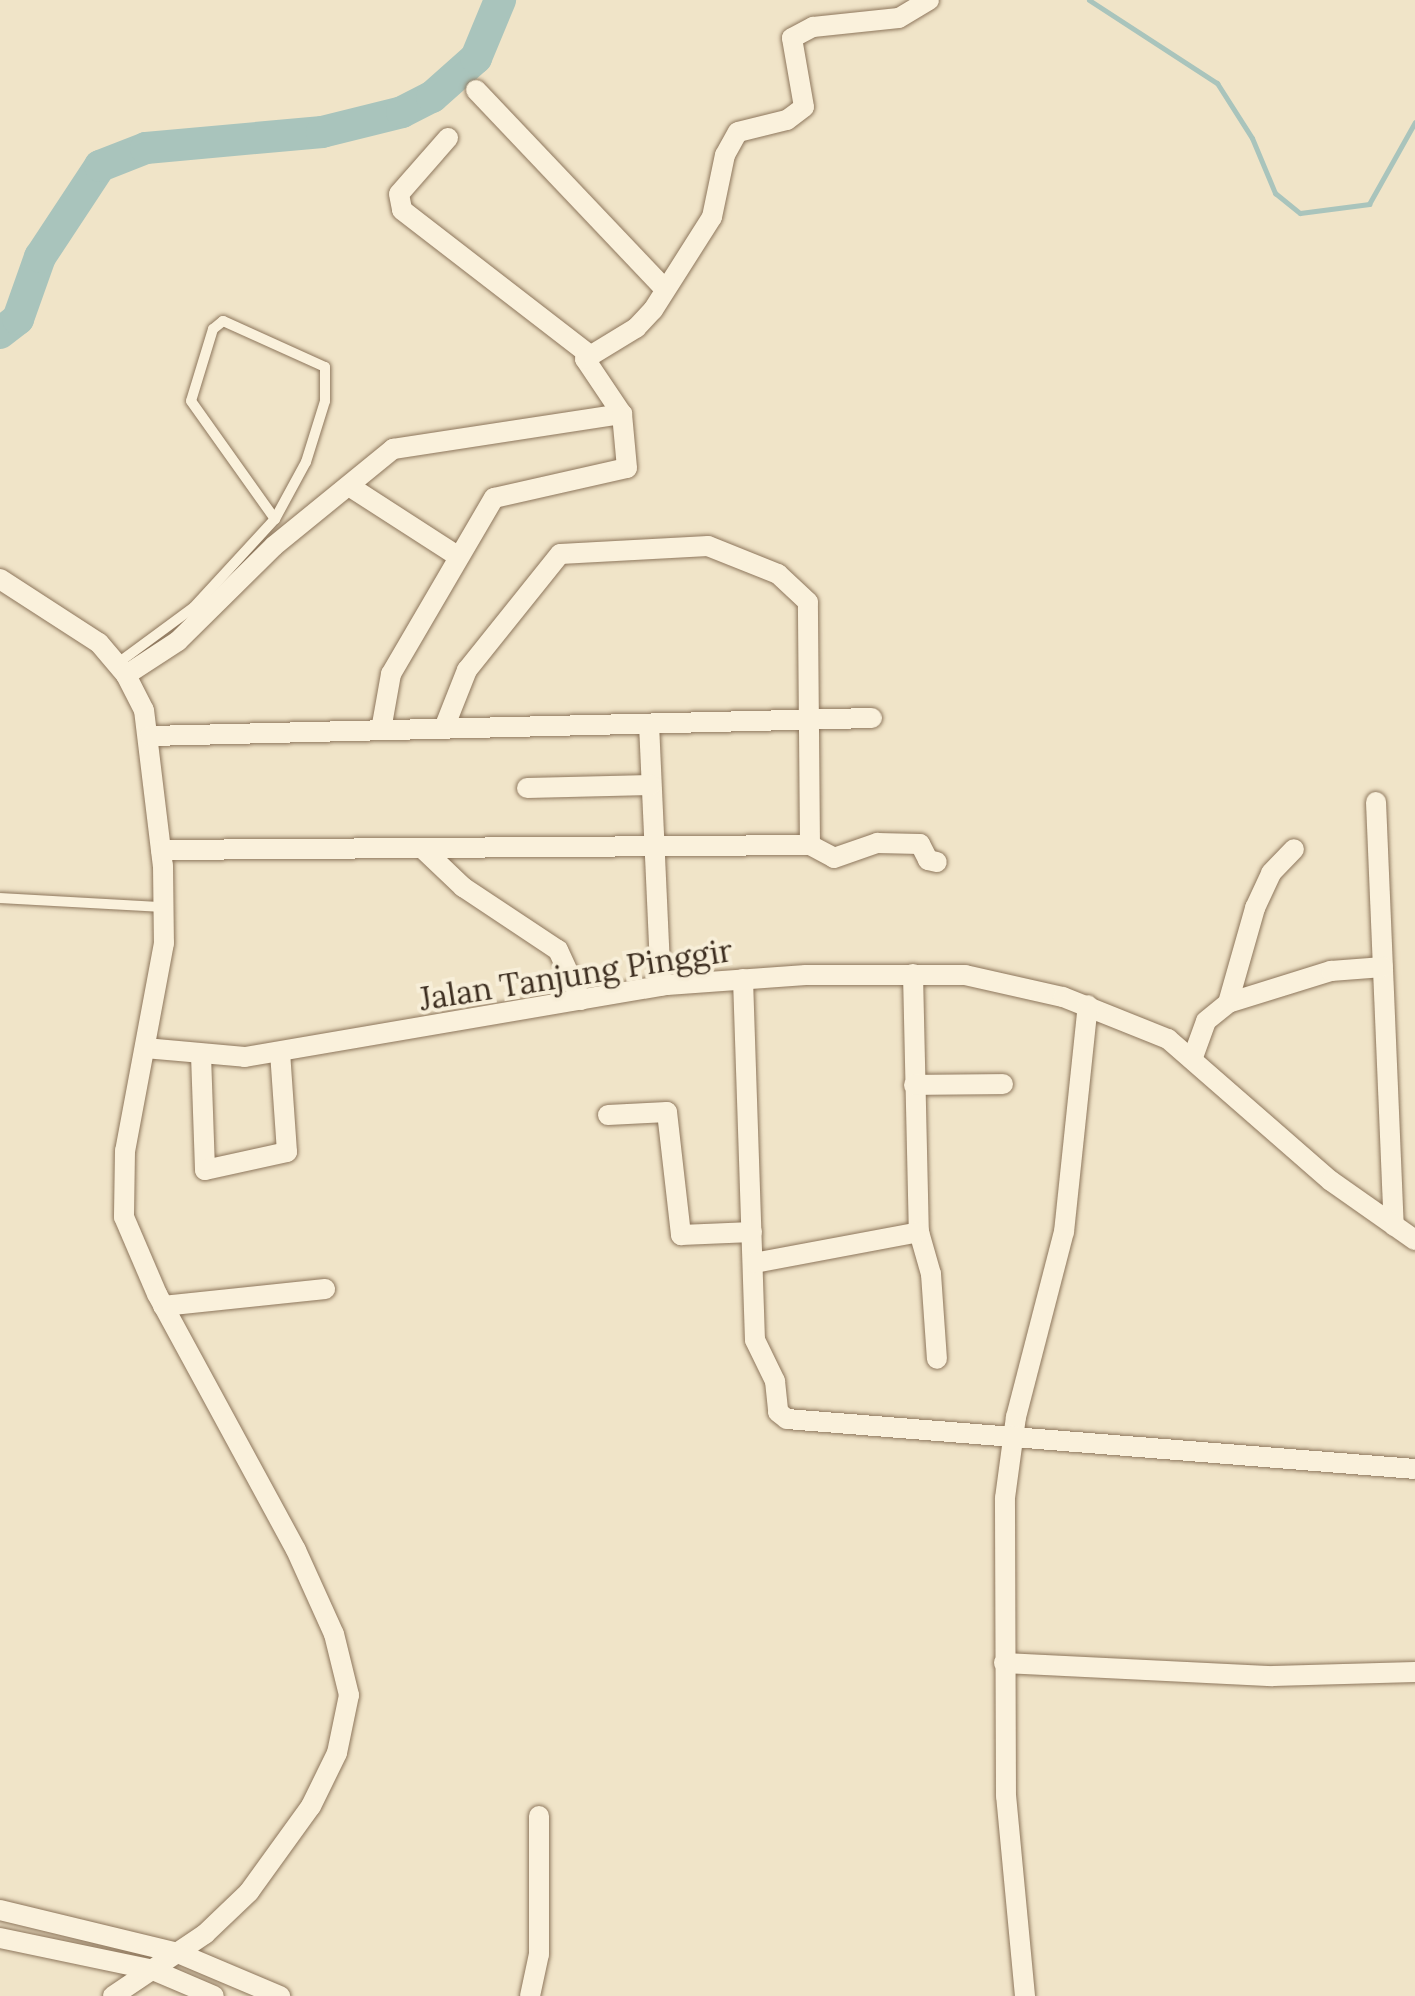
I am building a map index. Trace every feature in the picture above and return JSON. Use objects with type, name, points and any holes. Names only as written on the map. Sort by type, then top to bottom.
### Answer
[{"type":"street","points":[[588,354],[636,328],[665,289],[712,217],[730,140],[804,108],[792,38],[814,27],[915,13],[929,0]]},
{"type":"street","points":[[476,90],[665,289]]},
{"type":"street","points":[[448,138],[399,194],[402,210],[588,354]]},
{"type":"street","points":[[380,730],[391,674],[456,556],[502,492],[627,468],[622,414],[586,365],[588,354]]},
{"type":"street","points":[[122,669],[178,641],[274,546],[394,449],[622,414]]},
{"type":"street","points":[[349,486],[456,556]]},
{"type":"street","points":[[444,728],[467,670],[560,554],[708,546],[743,555],[805,596],[814,720],[810,846]]},
{"type":"street","points":[[0,579],[78,628],[122,669],[150,736],[164,907],[122,1187],[124,1218],[163,1306],[296,1550],[334,1634],[349,1695],[337,1754],[311,1806],[248,1892],[178,1953],[113,1996]]},
{"type":"street","points":[[150,736],[872,718]]},
{"type":"street","points":[[649,724],[661,986]]},
{"type":"street","points":[[527,788],[652,786]]},
{"type":"street","points":[[1376,802],[1394,1226]]},
{"type":"street","points":[[161,850],[810,846],[834,858],[877,844],[920,844],[928,860],[936,862]]},
{"type":"street","points":[[422,848],[462,887],[558,950],[581,1000]]},
{"type":"street","points":[[1228,1003],[1255,908],[1272,873],[1294,849]]},
{"type":"street","points":[[1194,1057],[1206,1021],[1228,1003],[1331,971],[1383,967]]},
{"type":"street","points":[[914,974],[919,1232],[931,1274],[937,1359]]},
{"type":"street","name":"Jalan Tanjung Pinggir","points":[[145,1048],[201,1054],[280,1052],[661,986],[743,979],[965,975],[1134,1020],[1194,1057],[1331,1181],[1415,1240]]},
{"type":"street","points":[[743,979],[756,1350],[775,1381],[778,1412],[786,1418],[1012,1439],[1415,1468]]},
{"type":"street","points":[[1025,1996],[1006,1796],[1004,1663],[1012,1439],[1064,1232],[1088,1005]]},
{"type":"street","points":[[201,1054],[205,1170],[287,1152],[280,1052]]},
{"type":"street","points":[[914,1085],[1004,1084]]},
{"type":"street","points":[[608,1116],[667,1112],[681,1236],[752,1232]]},
{"type":"street","points":[[754,1263],[919,1232]]},
{"type":"street","points":[[163,1306],[325,1288]]},
{"type":"street","points":[[1004,1663],[1273,1676],[1415,1672]]},
{"type":"street","points":[[530,1996],[539,1954],[540,1816]]},
{"type":"street","points":[[0,1910],[178,1953],[280,1996]]},
{"type":"street","points":[[0,1938],[152,1970],[214,1996]]},
{"type":"lane","points":[[122,669],[179,620],[275,519],[306,462],[328,372],[224,321],[213,328],[191,401],[275,519]]},
{"type":"lane","points":[[0,898],[164,907]]},
{"type":"waterway","points":[[0,333],[18,319],[40,257],[100,166],[146,148],[322,132],[402,112],[432,97],[476,58],[500,0]]},
{"type":"waterway","points":[[1089,0],[1217,83],[1252,138],[1275,193],[1300,213],[1369,204],[1415,122]]}]
